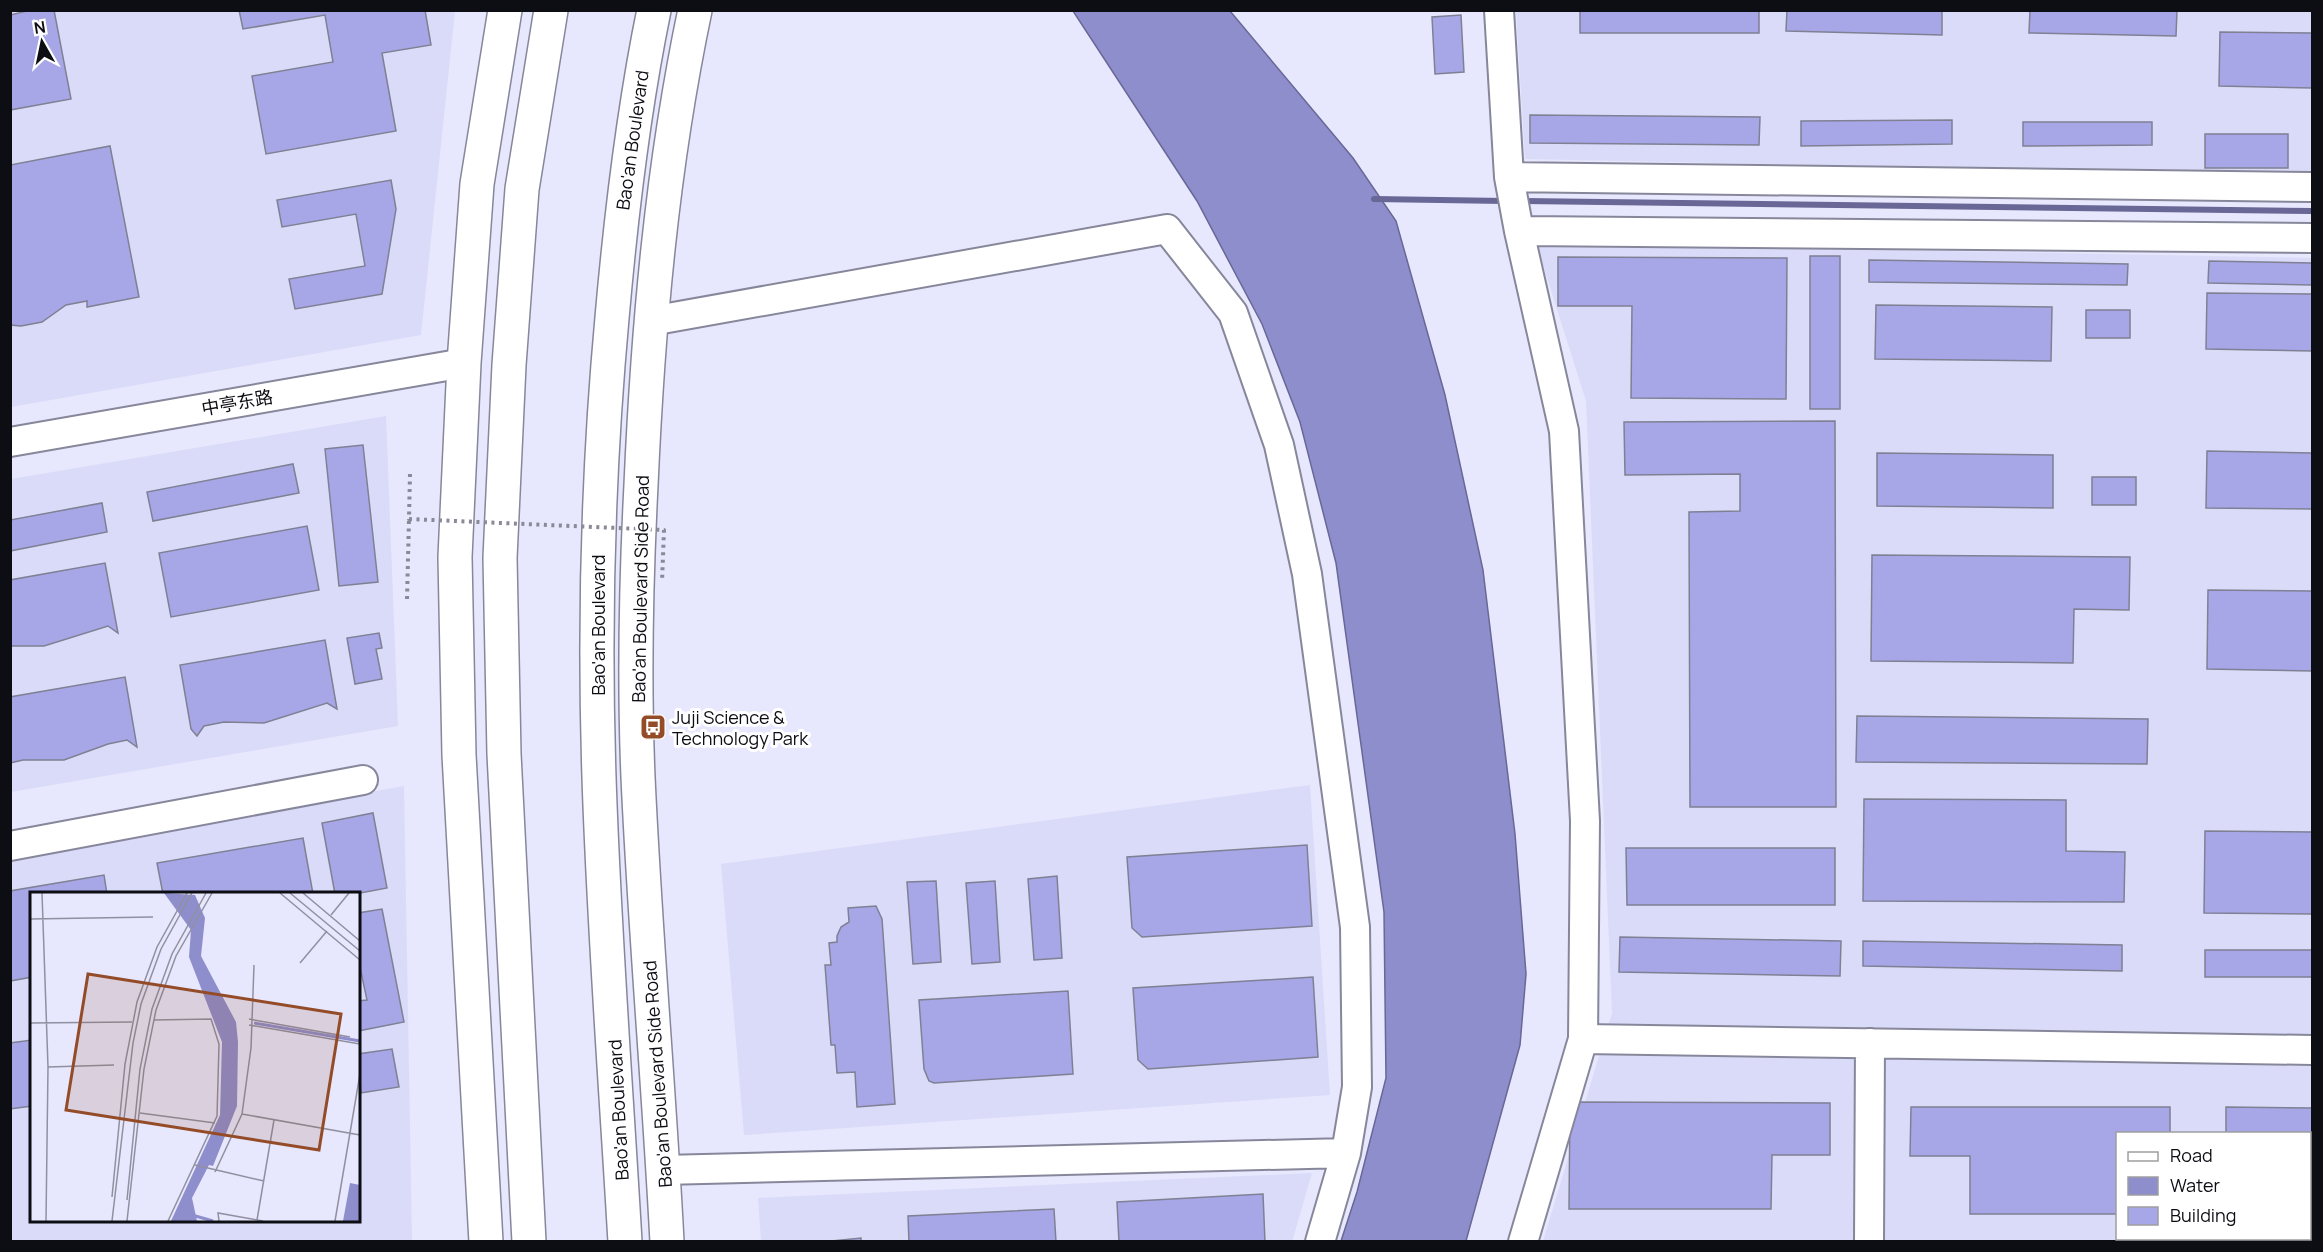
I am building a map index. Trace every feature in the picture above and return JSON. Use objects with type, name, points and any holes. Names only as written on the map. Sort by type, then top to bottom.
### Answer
[{"type":"main road","points":[[486,1242],[459,755],[455,557],[464,363],[477,184],[505,10]]},
{"type":"main road","points":[[490,104],[526,10]]},
{"type":"main road","points":[[530,1242],[504,754],[500,558],[509,365],[522,189],[551,10]]},
{"type":"main road","name":"Bao'an Boulevard","points":[[625,1242],[599,777],[597,583],[605,398],[620,223],[641,75],[654,10]]},
{"type":"main road","name":"Bao'an Boulevard Side Road","points":[[667,1242],[638,775],[636,584],[644,400],[660,228],[680,82],[695,10]]},
{"type":"main road","points":[[599,777],[638,537]]},
{"type":"main road","points":[[467,895],[502,660]]},
{"type":"street","points":[[1499,10],[1510,183],[1564,431],[1586,820],[1583,1039],[1523,1242]]},
{"type":"street","points":[[1510,183],[2313,187]]},
{"type":"street","points":[[1518,224],[2313,238]]},
{"type":"street","points":[[651,321],[1167,229],[1233,313],[1279,445],[1307,574],[1355,927],[1358,1087],[1346,1153],[1320,1242]]},
{"type":"street","name":"中亭东路","points":[[10,442],[464,363]]},
{"type":"street","points":[[10,846],[363,780]]},
{"type":"street","points":[[1583,1039],[2313,1050]]},
{"type":"street","points":[[1869,1242],[1870,1043]]},
{"type":"street","points":[[663,1170],[1346,1153]]},
{"type":"path","points":[[407,599],[410,474]]},
{"type":"path","points":[[409,519],[664,530],[663,582]]},
{"type":"shaded area","points":[[11,11],[455,11],[421,335],[11,407]]},
{"type":"shaded area","points":[[1516,11],[2312,11],[2312,175],[1525,159]]},
{"type":"shaded area","points":[[1536,243],[2312,258],[2312,1241],[1543,1241],[1612,1013],[1586,401]]},
{"type":"shaded area","points":[[386,416],[398,726],[11,792],[11,479]]},
{"type":"shaded area","points":[[1310,785],[1330,1095],[744,1135],[721,864]]},
{"type":"shaded area","points":[[404,786],[412,1241],[11,1242],[11,857]]},
{"type":"shaded area","points":[[1312,1173],[1292,1242],[761,1241],[758,1198]]},
{"type":"water","points":[[1073,11],[1230,11],[1353,158],[1396,221],[1445,395],[1483,570],[1515,834],[1526,974],[1520,1045],[1466,1241],[1341,1241],[1357,1192],[1386,1078],[1384,912],[1336,563],[1300,422],[1262,324],[1197,201]]},
{"type":"building","points":[[31,10],[54,10],[71,99],[10,110],[10,15]]},
{"type":"building","points":[[239,10],[425,10],[431,45],[382,53],[396,131],[266,154],[252,76],[333,62],[325,15],[243,29]]},
{"type":"building","points":[[1580,10],[1759,10],[1759,33],[1580,33]]},
{"type":"building","points":[[1787,10],[1942,10],[1942,35],[1786,31]]},
{"type":"building","points":[[2030,10],[2177,10],[2176,36],[2029,33]]},
{"type":"building","points":[[1461,15],[1464,72],[1435,74],[1432,17]]},
{"type":"building","points":[[2220,32],[2312,33],[2312,88],[2219,86]]},
{"type":"building","points":[[1530,115],[1760,117],[1759,145],[1530,143]]},
{"type":"building","points":[[1952,120],[1952,144],[1801,146],[1801,121]]},
{"type":"building","points":[[2023,122],[2152,122],[2152,145],[2023,146]]},
{"type":"building","points":[[2205,134],[2288,134],[2288,168],[2205,168]]},
{"type":"building","points":[[110,146],[139,297],[87,307],[87,301],[66,305],[42,322],[21,326],[10,325],[10,165]]},
{"type":"building","points":[[391,180],[396,209],[382,294],[295,309],[289,279],[365,266],[356,214],[282,227],[277,200]]},
{"type":"building","points":[[1810,256],[1840,256],[1840,409],[1810,409]]},
{"type":"building","points":[[1558,257],[1787,258],[1786,399],[1631,398],[1632,306],[1558,306]]},
{"type":"building","points":[[1869,260],[2128,264],[2127,285],[1869,282]]},
{"type":"building","points":[[2209,261],[2312,263],[2312,285],[2208,283]]},
{"type":"building","points":[[2207,293],[2312,294],[2312,351],[2206,349]]},
{"type":"building","points":[[1876,305],[2052,307],[2051,361],[1875,359]]},
{"type":"building","points":[[2086,310],[2130,310],[2130,338],[2086,338]]},
{"type":"building","points":[[1835,421],[1836,807],[1690,807],[1689,512],[1740,511],[1740,474],[1625,475],[1624,422]]},
{"type":"building","points":[[363,445],[378,582],[339,586],[325,449]]},
{"type":"building","points":[[2207,451],[2312,453],[2312,509],[2206,508]]},
{"type":"building","points":[[1877,453],[2053,455],[2053,508],[1877,506]]},
{"type":"building","points":[[293,464],[299,493],[153,521],[147,492]]},
{"type":"building","points":[[2092,477],[2136,477],[2136,505],[2092,505]]},
{"type":"building","points":[[102,503],[107,532],[10,551],[10,520]]},
{"type":"building","points":[[307,526],[319,590],[171,617],[159,553]]},
{"type":"building","points":[[1872,555],[2130,557],[2129,610],[2074,609],[2073,663],[1871,661]]},
{"type":"building","points":[[105,563],[118,633],[108,626],[44,646],[10,646],[10,580]]},
{"type":"building","points":[[2208,590],[2312,591],[2312,671],[2207,669]]},
{"type":"building","points":[[379,633],[382,648],[376,649],[382,679],[355,684],[347,638]]},
{"type":"building","points":[[325,640],[337,709],[327,703],[264,723],[224,722],[204,726],[197,736],[191,729],[180,665]]},
{"type":"building","points":[[125,677],[137,747],[127,740],[108,744],[64,760],[23,760],[10,763],[10,697]]},
{"type":"building","points":[[1857,716],[2148,719],[2147,764],[1856,762]]},
{"type":"building","points":[[1864,799],[2066,800],[2066,851],[2125,852],[2124,902],[1863,901]]},
{"type":"building","points":[[373,813],[387,888],[360,893],[335,892],[322,823]]},
{"type":"building","points":[[2205,831],[2312,832],[2312,914],[2204,913]]},
{"type":"building","points":[[303,838],[313,892],[163,892],[157,863]]},
{"type":"building","points":[[1307,845],[1312,926],[1142,937],[1132,928],[1127,857]]},
{"type":"building","points":[[1626,848],[1835,848],[1835,905],[1627,905]]},
{"type":"building","points":[[104,875],[107,892],[30,892],[30,977],[10,981],[10,891]]},
{"type":"building","points":[[1057,876],[1062,958],[1034,960],[1028,879]]},
{"type":"building","points":[[936,881],[941,962],[913,964],[907,882]]},
{"type":"building","points":[[995,881],[1000,962],[972,964],[966,883]]},
{"type":"building","points":[[876,906],[882,919],[895,1104],[857,1107],[855,1072],[837,1073],[835,1045],[831,1045],[825,965],[831,965],[829,943],[837,942],[841,927],[849,922],[848,908]]},
{"type":"building","points":[[382,909],[404,1022],[360,1031],[360,1001],[367,1000],[360,967],[360,913]]},
{"type":"building","points":[[1620,937],[1841,941],[1840,976],[1619,972]]},
{"type":"building","points":[[1863,941],[2122,945],[2122,971],[1863,966]]},
{"type":"building","points":[[2205,950],[2312,950],[2312,977],[2205,977]]},
{"type":"building","points":[[1313,977],[1318,1057],[1148,1069],[1138,1060],[1133,988]]},
{"type":"building","points":[[1068,991],[1073,1074],[934,1083],[929,1081],[924,1069],[919,1000]]},
{"type":"building","points":[[30,1040],[30,1106],[10,1109],[10,1043]]},
{"type":"building","points":[[392,1049],[399,1087],[361,1093],[360,1054]]},
{"type":"building","points":[[1570,1102],[1830,1103],[1830,1155],[1772,1155],[1771,1209],[1569,1209]]},
{"type":"building","points":[[1911,1107],[2170,1107],[2170,1132],[2116,1132],[2116,1214],[1970,1214],[1970,1156],[1910,1156]]},
{"type":"building","points":[[2226,1107],[2312,1108],[2312,1214],[2311,1132],[2226,1132]]},
{"type":"building","points":[[1263,1194],[1265,1242],[1119,1242],[1117,1202]]},
{"type":"building","points":[[1054,1209],[1056,1242],[909,1242],[908,1216]]},
{"type":"building","points":[[861,1238],[861,1242],[821,1242]]},
{"type":"waterway","points":[[1374,199],[1505,201]]},
{"type":"waterway","points":[[1521,201],[2312,211]]},
{"type":"place","name":"Juji Science & Technology Park","points":[[653,727]]}]
